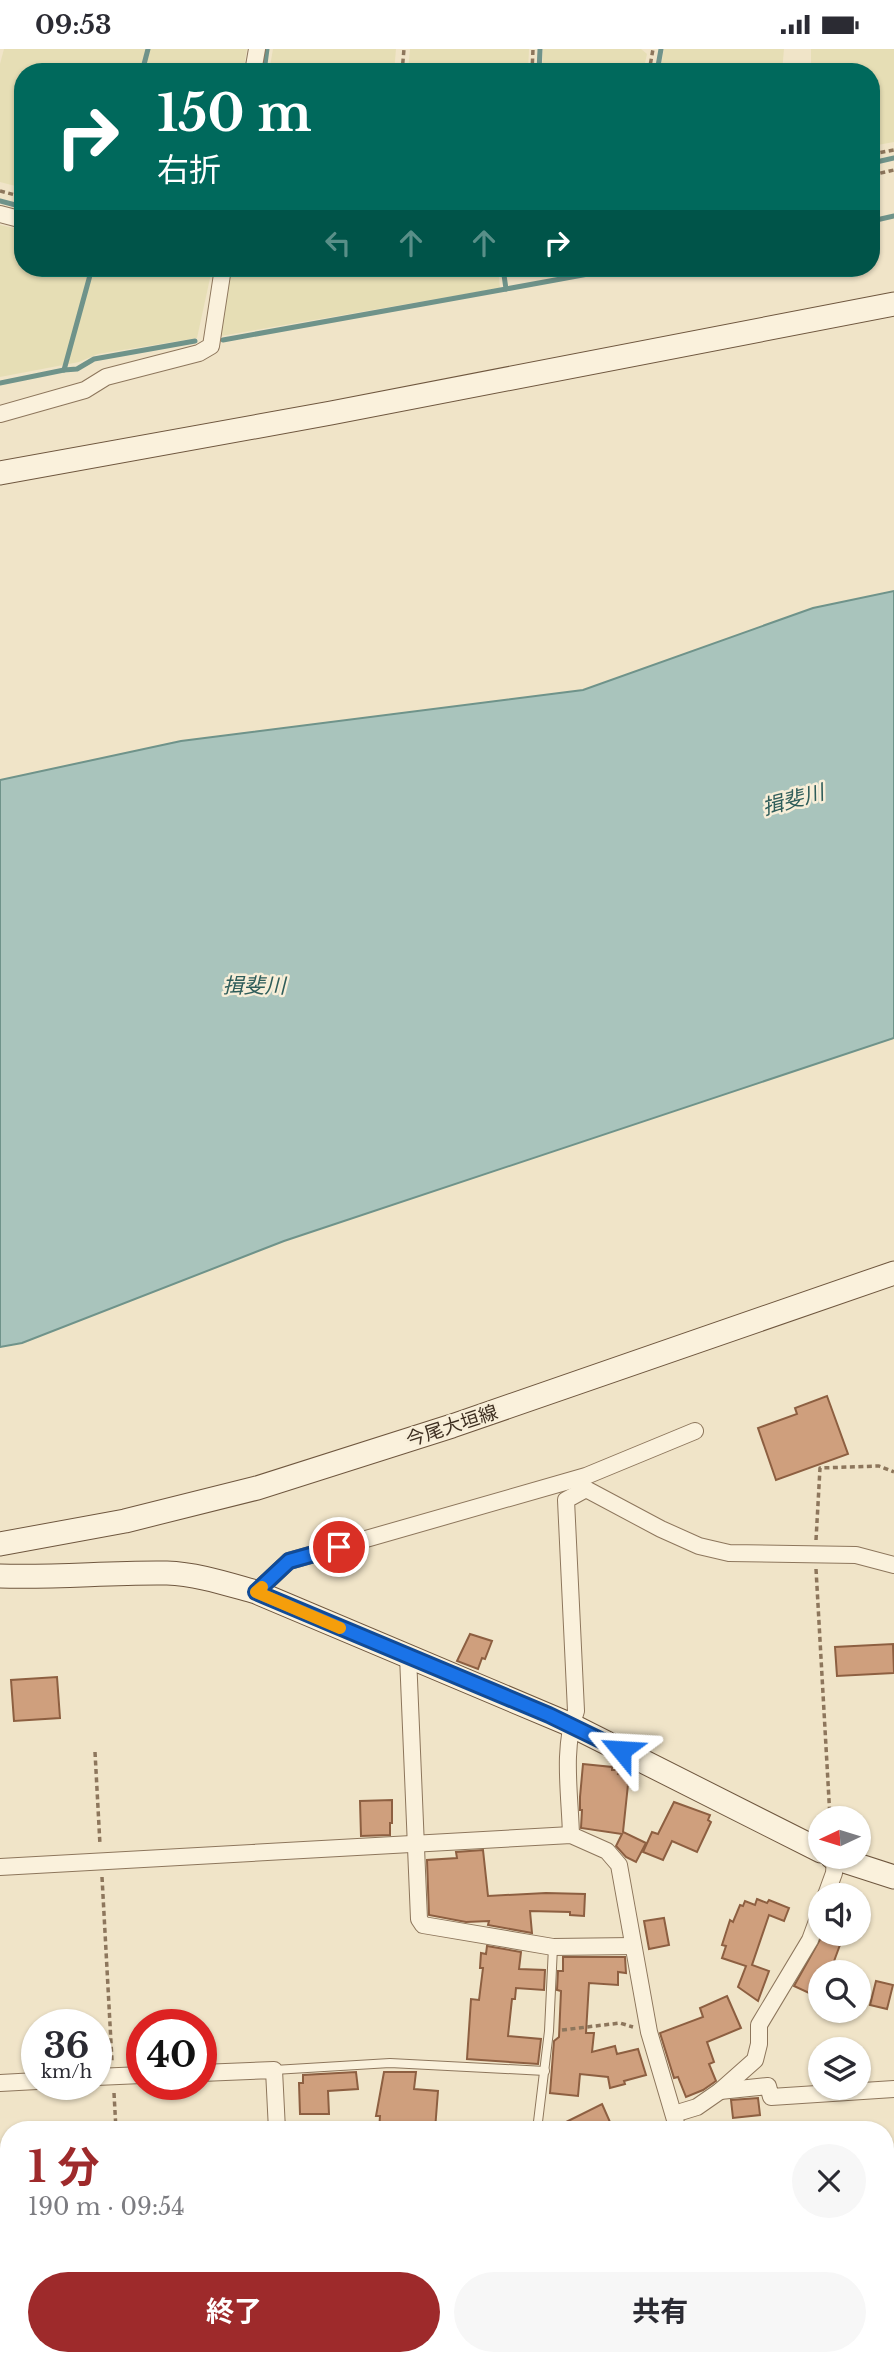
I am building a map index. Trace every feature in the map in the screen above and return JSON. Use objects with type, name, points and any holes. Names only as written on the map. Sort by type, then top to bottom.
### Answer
[{"type":"street","points":[[0,414],[85,390],[106,377],[199,353],[211,346],[222,277]]},
{"type":"street","points":[[0,473],[345,410],[894,303]]},
{"type":"street","name":"今尾大垣線","points":[[0,1544],[125,1521],[257,1488],[465,1422],[894,1273]]},
{"type":"street","points":[[256,1592],[289,1561],[586,1476],[695,1431]]},
{"type":"street","points":[[571,1835],[568,1747],[576,1711],[566,1500],[586,1489],[661,1529],[699,1546],[729,1553],[856,1555],[894,1565]]},
{"type":"street","points":[[0,1576],[47,1578],[168,1573],[202,1577],[256,1592],[571,1725],[808,1844]]},
{"type":"street","points":[[408,1656],[419,1919],[423,1926],[553,1947],[633,1946]]},
{"type":"street","points":[[0,1867],[571,1835],[607,1851],[619,1864],[649,2032],[676,2121]]},
{"type":"street","points":[[870,1869],[894,1877]]},
{"type":"street","points":[[677,2121],[720,2091],[755,2060],[759,2044],[759,2025],[808,1943]]},
{"type":"street","points":[[217,2072],[274,2070],[277,2121]]},
{"type":"street","points":[[113,2076],[126,2076]]},
{"type":"street","points":[[0,2083],[21,2082]]},
{"type":"street","points":[[720,2091],[768,2086],[771,2097],[894,2089]]},
{"type":"lane","points":[[538,2121],[549,2031],[553,1947]]},
{"type":"lane","points":[[274,2070],[390,2063],[545,2071]]},
{"type":"path","points":[[829,1806],[815,1553],[820,1468],[878,1467],[894,1472]]},
{"type":"path","points":[[94,1752],[116,2121]]},
{"type":"path","points":[[549,2031],[620,2022],[649,2032]]},
{"type":"shaded area","points":[[4,49],[247,49],[245,63],[14,63],[14,186],[0,182],[0,64]]},
{"type":"shaded area","points":[[273,49],[396,49],[395,63],[271,63]]},
{"type":"shaded area","points":[[410,49],[529,49],[528,63],[409,63]]},
{"type":"shaded area","points":[[543,49],[641,49],[647,54],[645,63],[542,63]]},
{"type":"shaded area","points":[[664,49],[784,49],[783,63],[662,63]]},
{"type":"shaded area","points":[[811,49],[894,49],[894,142],[880,145],[880,63],[811,63]]},
{"type":"shaded area","points":[[0,225],[14,228],[14,277],[210,277],[197,338],[98,354],[79,362],[0,377]]},
{"type":"shaded area","points":[[228,277],[499,277],[500,288],[221,336]]},
{"type":"water","name":"揖斐川","points":[[894,591],[894,1038],[284,1241],[22,1343],[0,1347],[0,780],[181,741],[583,690],[813,608]]},
{"type":"building","points":[[827,1396],[848,1454],[776,1480],[758,1428],[797,1414],[795,1408]]},
{"type":"building","points":[[470,1634],[492,1641],[478,1669],[457,1661]]},
{"type":"building","points":[[893,1644],[894,1673],[837,1676],[835,1647]]},
{"type":"building","points":[[57,1677],[60,1718],[14,1721],[11,1680]]},
{"type":"building","points":[[583,1764],[612,1767],[612,1770],[619,1770],[618,1774],[629,1775],[623,1832],[646,1843],[636,1862],[626,1857],[616,1846],[622,1834],[581,1828]]},
{"type":"building","points":[[392,1800],[390,1835],[361,1836],[360,1801]]},
{"type":"building","points":[[674,1802],[710,1815],[708,1820],[711,1822],[697,1852],[672,1841],[663,1860],[643,1852],[652,1832],[658,1834]]},
{"type":"building","points":[[483,1850],[488,1896],[585,1894],[584,1916],[570,1915],[570,1912],[530,1911],[532,1933],[488,1925],[489,1921],[466,1922],[429,1915],[427,1860],[457,1858],[456,1852]]},
{"type":"building","points":[[757,1899],[767,1903],[769,1900],[789,1908],[784,1921],[769,1915],[752,1965],[769,1971],[758,2001],[738,1987],[746,1966],[722,1958],[726,1946],[722,1945],[730,1920],[733,1922],[740,1905],[743,1906],[745,1901],[755,1905]]},
{"type":"building","points":[[664,1918],[669,1945],[649,1949],[644,1921]]},
{"type":"building","points":[[487,1946],[521,1952],[519,1969],[545,1970],[544,1990],[516,1988],[515,1999],[512,1999],[508,2036],[541,2039],[538,2064],[467,2059],[471,1999],[479,2000],[483,1968],[480,1968],[481,1953],[486,1954]]},
{"type":"building","points":[[816,1946],[840,1946],[834,1960],[808,1960]]},
{"type":"building","points":[[563,1957],[625,1957],[626,1973],[618,1972],[618,1985],[589,1983],[586,2033],[594,2033],[592,2052],[615,2046],[617,2054],[638,2049],[646,2075],[610,2088],[608,2077],[580,2074],[578,2096],[550,2093],[554,2041],[559,2037],[561,1991],[557,1990],[558,1971],[563,1971]]},
{"type":"building","points":[[808,1961],[808,1993],[794,1986]]},
{"type":"building","points":[[876,1981],[893,1985],[887,2009],[871,2005]]},
{"type":"building","points":[[727,1996],[741,2028],[707,2042],[714,2062],[709,2064],[716,2081],[686,2097],[678,2077],[674,2078],[660,2033],[703,2017],[700,2008]]},
{"type":"building","points":[[356,2072],[358,2089],[328,2091],[329,2114],[300,2114],[299,2083],[303,2083],[303,2075]]},
{"type":"building","points":[[384,2072],[416,2072],[414,2089],[438,2091],[436,2121],[380,2121],[380,2116],[376,2116]]},
{"type":"building","points":[[758,2098],[760,2115],[733,2118],[731,2100]]},
{"type":"building","points":[[602,2104],[610,2121],[568,2121]]},
{"type":"waterway","points":[[144,63],[148,49]]},
{"type":"waterway","points":[[265,63],[267,49]]},
{"type":"waterway","points":[[539,63],[540,49]]},
{"type":"waterway","points":[[659,63],[661,49]]},
{"type":"waterway","points":[[880,161],[894,158]]},
{"type":"waterway","points":[[0,201],[14,205]]},
{"type":"waterway","points":[[880,219],[894,216]]},
{"type":"waterway","points":[[90,277],[64,370],[77,369],[94,359],[195,341]]},
{"type":"waterway","points":[[223,340],[506,289],[504,277]]},
{"type":"waterway","points":[[506,289],[572,277]]},
{"type":"waterway","points":[[0,383],[64,370]]},
{"type":"slow traffic","points":[[262,1587],[256,1592],[340,1628]]},
{"type":"route","points":[[339,1547],[289,1561],[256,1592],[549,1715],[621,1750]]}]
